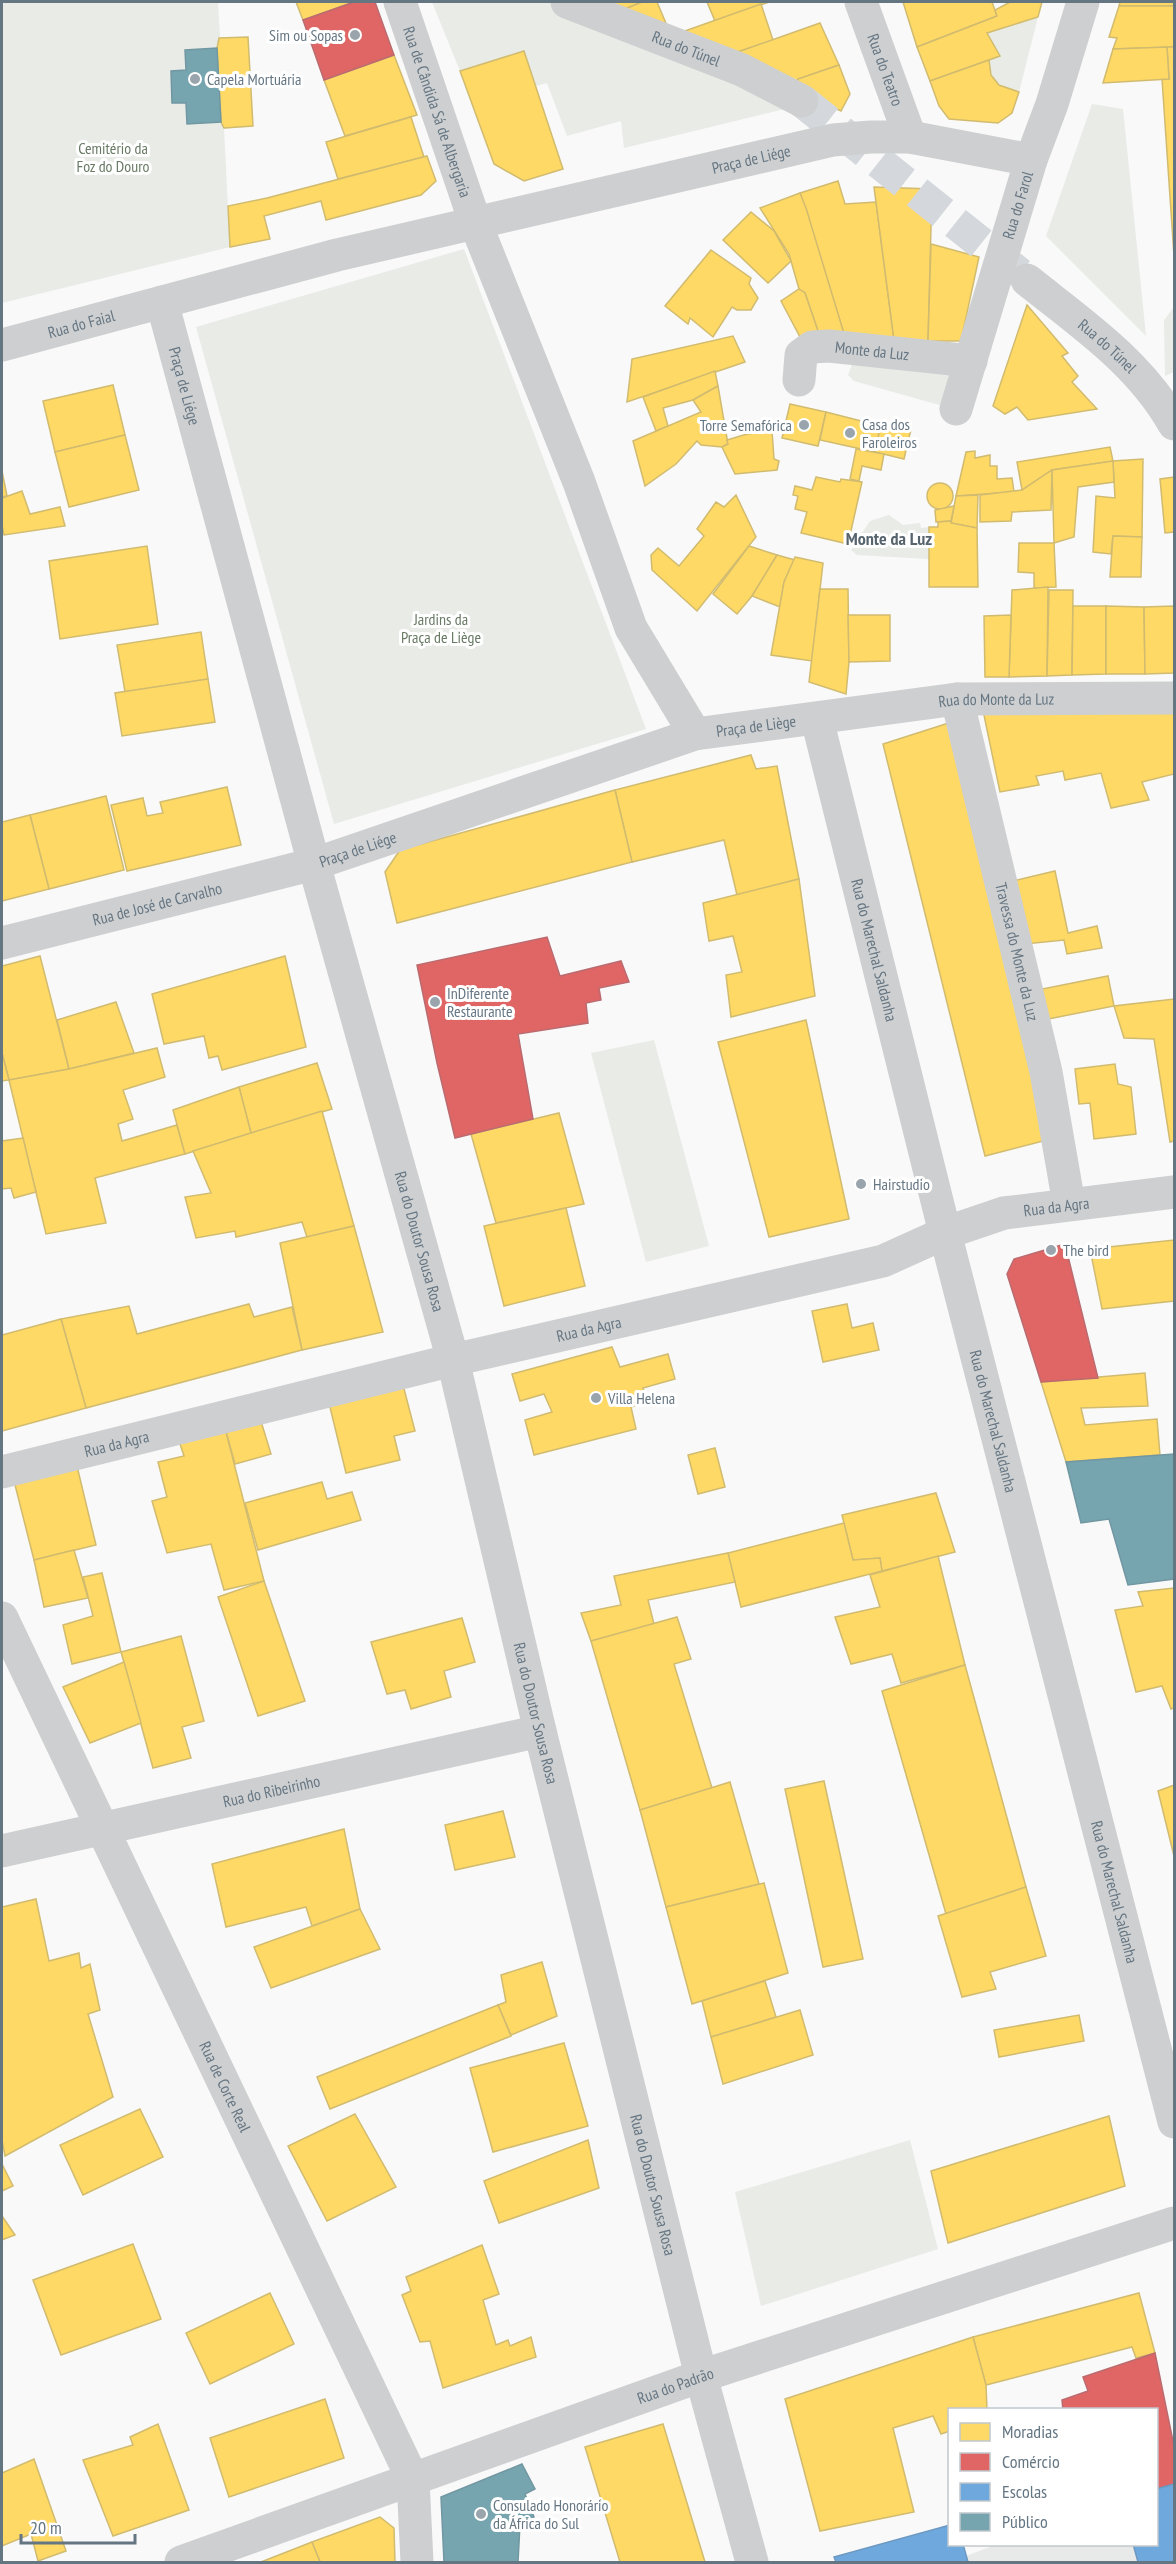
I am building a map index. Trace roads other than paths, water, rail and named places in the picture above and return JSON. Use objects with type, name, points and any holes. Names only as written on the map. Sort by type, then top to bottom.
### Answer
[{"type":"street","name":"Rua de Cândida Sá de Albergaria","points":[[400,2],[476,222]]},
{"type":"street","name":"Rua do Túnel","points":[[567,2],[720,61],[802,100]]},
{"type":"street","name":"Rua do Teatro","points":[[861,2],[910,137]]},
{"type":"street","name":"Rua do Farol","points":[[956,409],[1031,160],[1052,104],[1083,2]]},
{"type":"street","name":"Praça de Liége","points":[[695,734],[314,864],[162,302],[337,255],[807,146],[871,137],[910,137],[1031,160]]},
{"type":"street","points":[[476,222],[579,482],[631,628],[695,734]]},
{"type":"street","name":"Rua do Túnel","points":[[1027,280],[1121,355],[1166,409],[1174,424]]},
{"type":"street","name":"Rua do Faial","points":[[2,345],[162,302]]},
{"type":"street","name":"Monte da Luz","points":[[799,380],[801,355],[812,348],[829,346],[971,361]]},
{"type":"street","name":"Rua do Monte da Luz","points":[[817,719],[957,699],[1174,698]]},
{"type":"street","name":"Travessa do Monte da Luz","points":[[957,699],[1046,1072],[1068,1204]]},
{"type":"street","name":"Praça de Liège","points":[[695,734],[817,719]]},
{"type":"street","name":"Rua do Marechal Saldanha","points":[[817,719],[945,1233],[1174,2122]]},
{"type":"street","name":"Rua de José de Carvalho","points":[[2,944],[314,864]]},
{"type":"street","name":"Rua do Doutor Sousa Rosa","points":[[314,864],[453,1360],[540,1731],[701,2376],[752,2562]]},
{"type":"street","name":"Rua da Agra","points":[[2,1472],[453,1360],[883,1261],[945,1233],[1004,1213],[1174,1192]]},
{"type":"street","name":"Rua de Corte Real","points":[[2,1618],[100,1828],[413,2480],[417,2562]]},
{"type":"street","name":"Rua do Ribeirinho","points":[[2,1851],[540,1731]]},
{"type":"street","name":"Rua do Padrão","points":[[181,2562],[701,2376],[1174,2223]]},
{"type":"tunnel","points":[[802,101],[1021,275]]},
{"type":"place","name":"Sim ou Sopas","points":[[355,35]]},
{"type":"place","name":"Capela Mortuária","points":[[195,79]]},
{"type":"place","name":"Torre Semafórica","points":[[804,425]]},
{"type":"place","name":"Casa dos Faroleiros","points":[[850,433]]},
{"type":"place","name":"InDiferente Restaurante","points":[[435,1002]]},
{"type":"place","name":"Hairstudio","points":[[861,1184]]},
{"type":"place","name":"The bird","points":[[1051,1250]]},
{"type":"place","name":"Villa Helena","points":[[596,1398]]},
{"type":"place","name":"Consulado Honorário da África do Sul","points":[[481,2514]]},
{"type":"district","name":"Monte da Luz","points":[[889,538]]},
{"type":"park label","name":"Cemitério da Foz do Douro","points":[[113,157]]},
{"type":"park label","name":"Jardins da Praça de Liège","points":[[441,628]]}]
